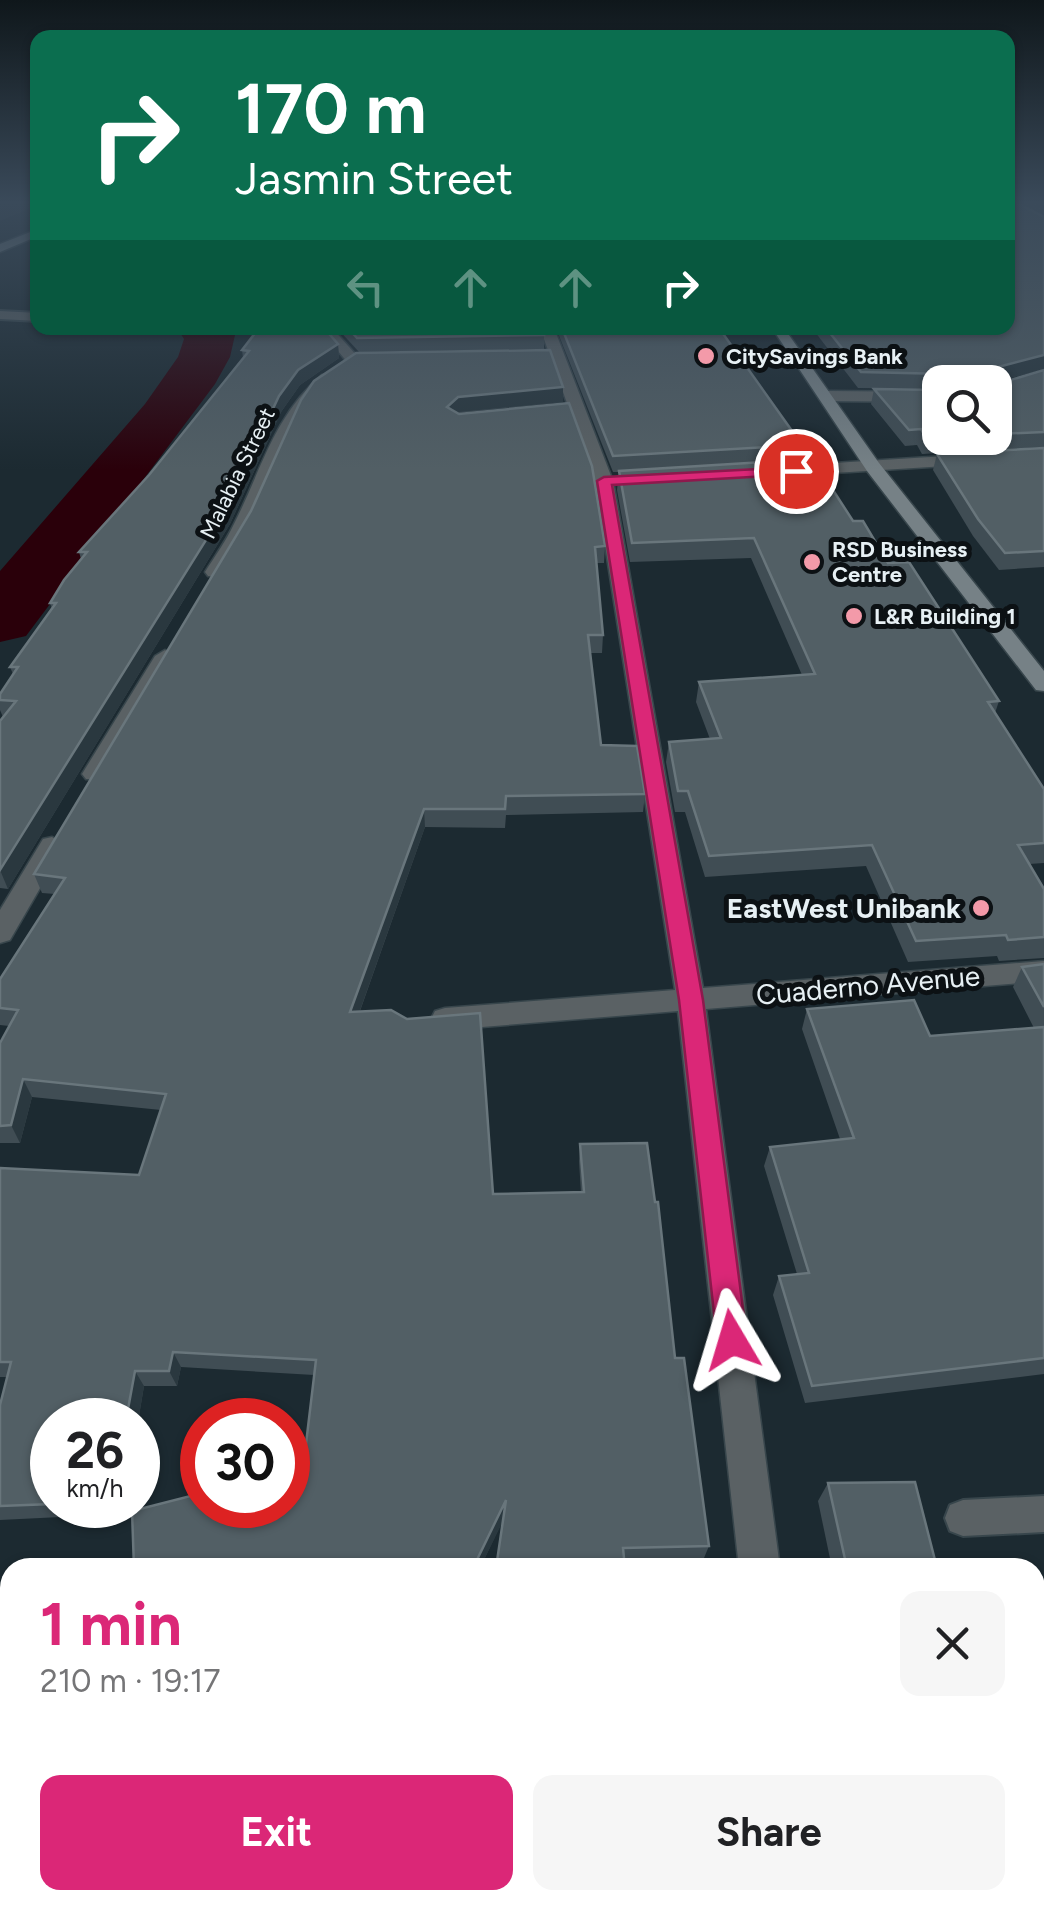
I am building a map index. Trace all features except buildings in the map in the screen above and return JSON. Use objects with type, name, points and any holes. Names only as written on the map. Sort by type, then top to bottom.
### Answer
[{"type":"main road","points":[[783,335],[873,467],[1044,685]]},
{"type":"street","name":"Malabia Street","points":[[204,590],[242,526],[292,414],[307,392],[362,360],[333,335]]},
{"type":"street","points":[[550,335],[578,409],[614,480],[691,1000],[759,1558]]},
{"type":"street","points":[[539,357],[558,356]]},
{"type":"street","points":[[828,396],[922,397]]},
{"type":"street","points":[[558,411],[578,409]]},
{"type":"street","points":[[758,473],[1044,455]]},
{"type":"street","points":[[80,798],[176,637]]},
{"type":"street","points":[[0,933],[60,832]]},
{"type":"street","name":"Cuaderno Avenue","points":[[409,1022],[1044,971]]},
{"type":"lane","points":[[0,316],[30,316]]},
{"type":"lane","points":[[963,1518],[1044,1514]]},
{"type":"waterway","points":[[0,620],[41,564],[165,417],[204,357],[210,335]]},
{"type":"place","name":"CitySavings Bank","points":[[706,356]]},
{"type":"place","name":"RSD Business Centre","points":[[812,562]]},
{"type":"place","name":"L&R Building 1","points":[[854,616]]},
{"type":"place","name":"EastWest Unibank","points":[[981,908]]},
{"type":"route","points":[[732,1340],[691,1000],[604,481],[796,471]]}]
